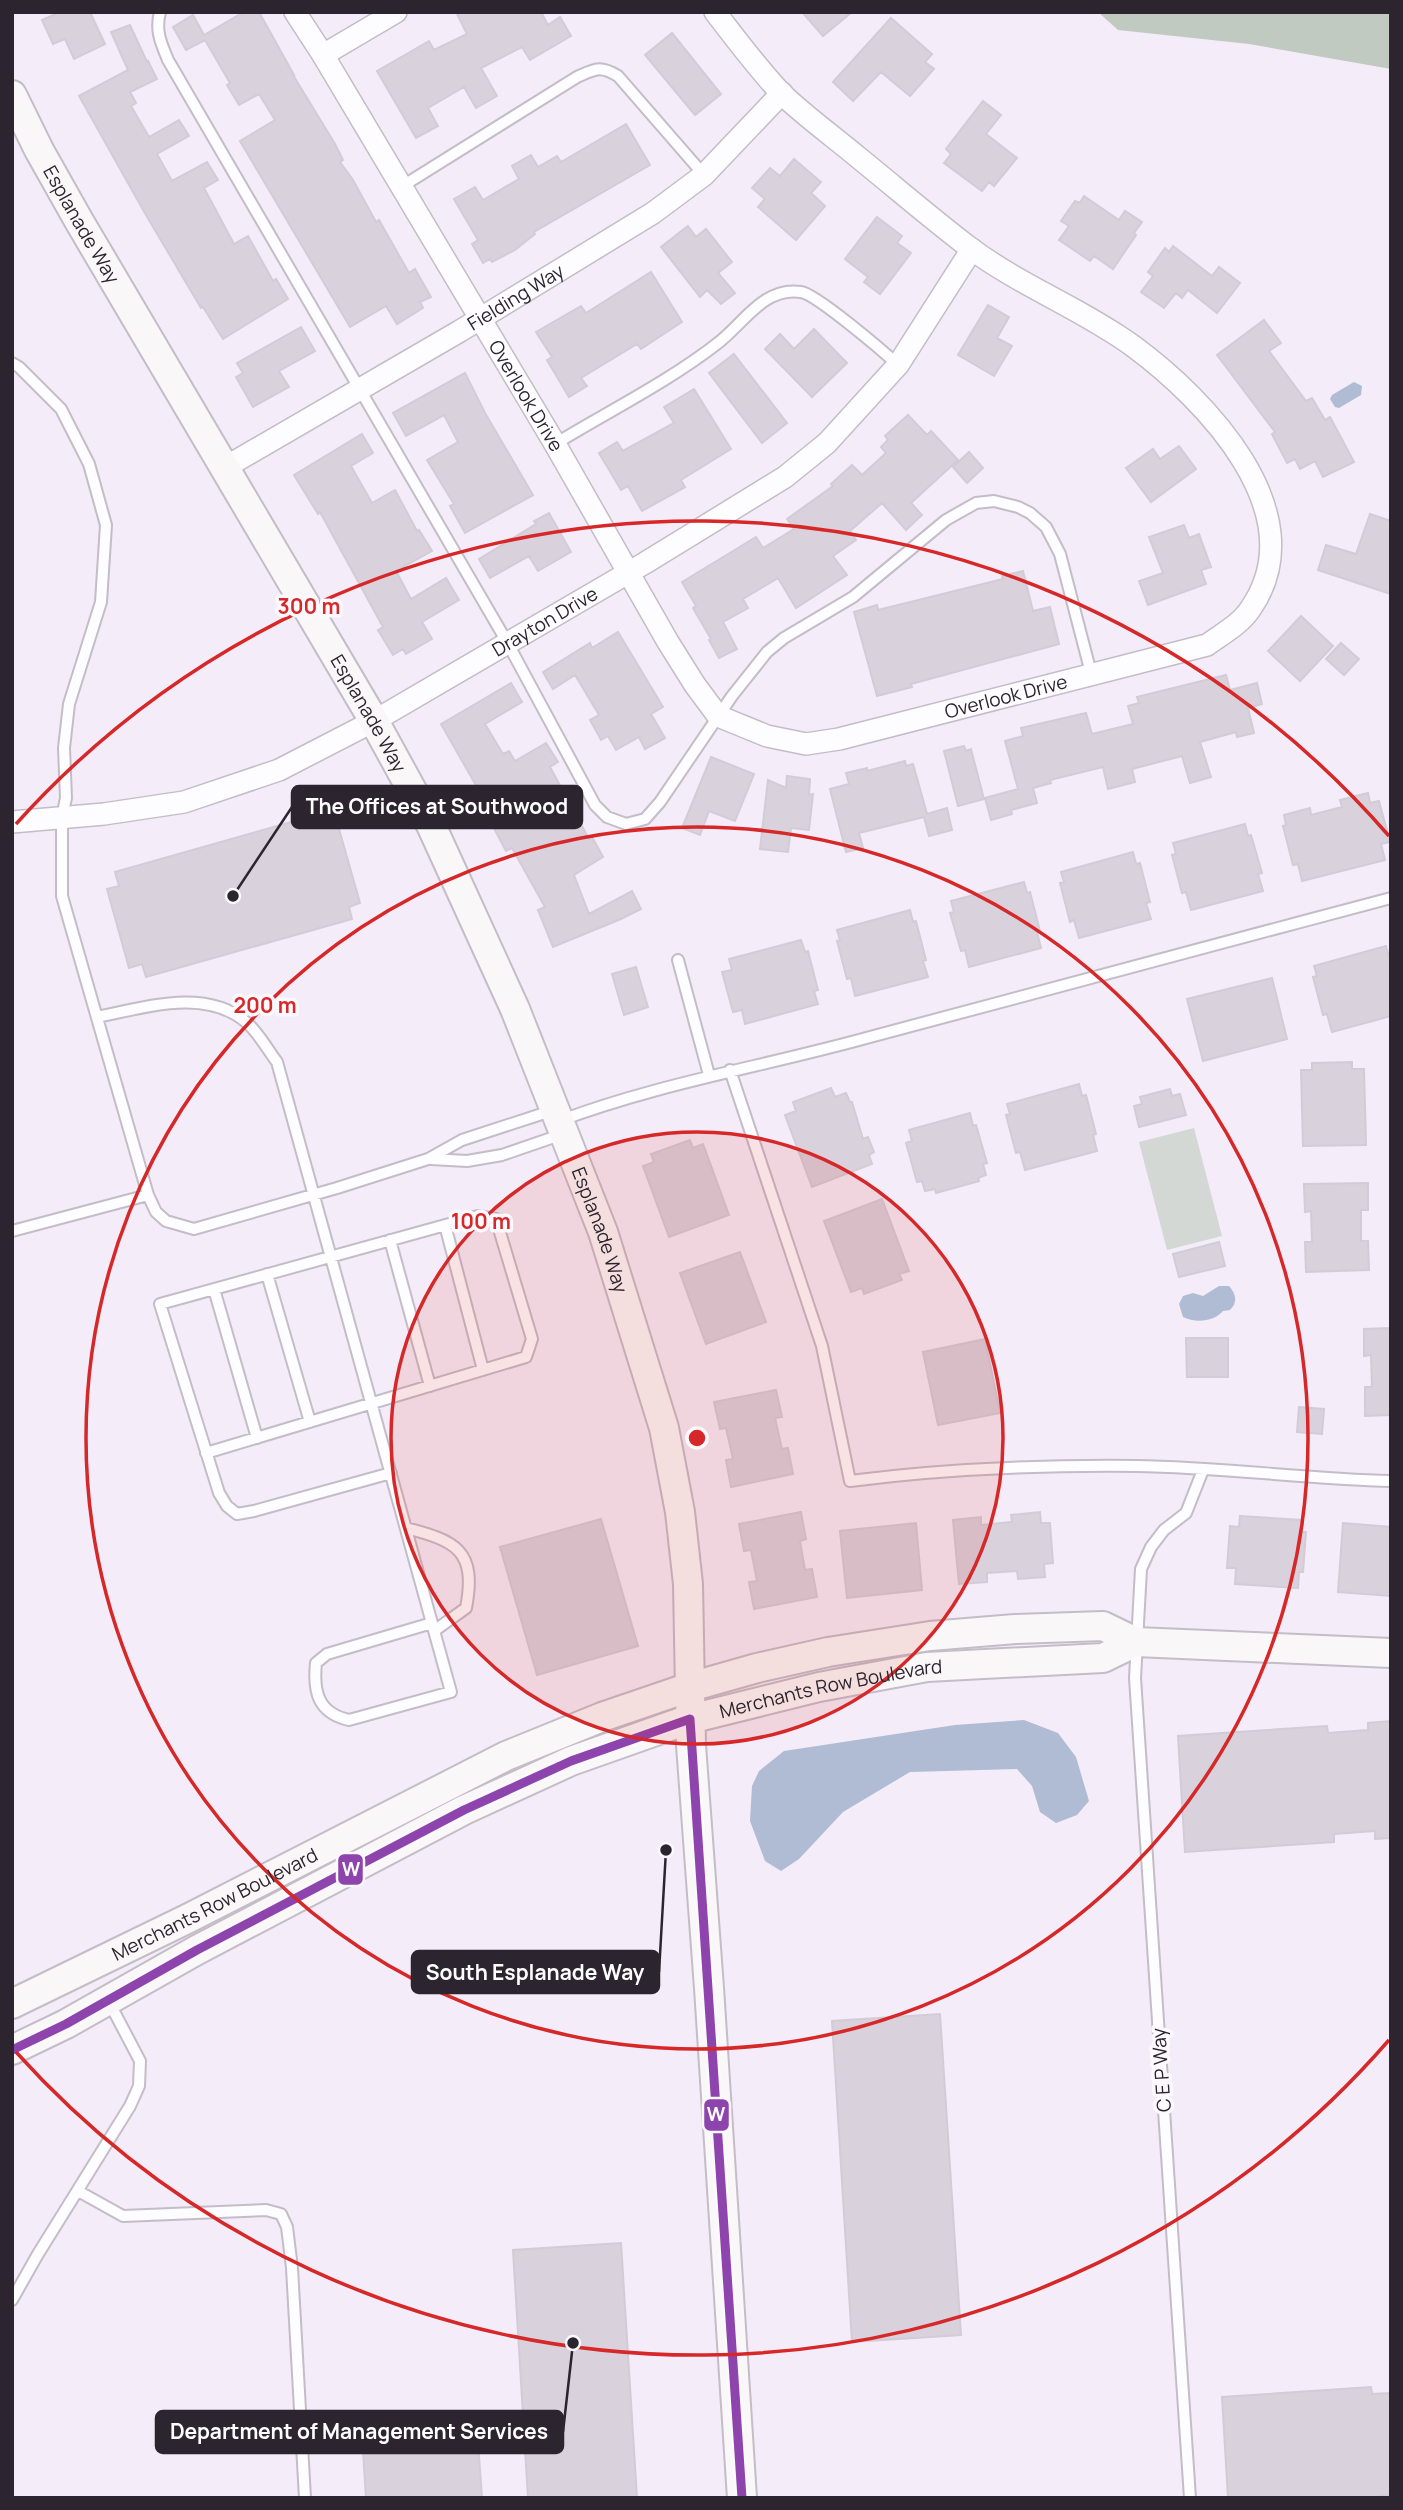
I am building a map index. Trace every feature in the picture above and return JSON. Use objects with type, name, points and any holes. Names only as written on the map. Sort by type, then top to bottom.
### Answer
[{"type":"street","name":"Overlook Drive","points":[[295,12],[555,443],[695,685],[718,716],[767,736],[806,744],[839,739],[1207,645],[1234,626],[1251,609],[1268,575],[1271,543],[1268,517],[1259,490],[1209,414],[1166,372],[1131,345],[972,249],[782,93],[715,12]]},
{"type":"street","points":[[323,55],[396,12]]},
{"type":"street","name":"Fielding Way","points":[[224,468],[480,319],[653,213],[704,175],[782,93]]},
{"type":"street","name":"Esplanade Way","points":[[12,95],[45,162],[374,721],[420,804],[477,922],[515,1009],[603,1232],[664,1428],[680,1512],[688,1584],[690,1719],[742,2498]]},
{"type":"street","name":"Drayton Drive","points":[[12,822],[104,814],[184,802],[279,770],[374,721],[629,572],[785,477],[827,443],[898,365],[972,249]]},
{"type":"street","name":"Merchants Row Boulevard","points":[[12,2004],[189,1918],[506,1756],[601,1717],[757,1668],[930,1636],[1103,1626],[1136,1642],[1391,1653]]},
{"type":"street","name":"Merchants Row Boulevard","points":[[12,2050],[66,2024],[464,1810],[571,1762],[690,1719],[819,1687],[927,1667],[1103,1658],[1136,1642]]},
{"type":"street","points":[[89,1967],[108,2000]]},
{"type":"lane","points":[[160,12],[157,23],[159,39],[168,60],[507,642],[595,805],[607,817],[626,824],[646,819],[718,716],[767,652],[784,638],[861,590],[958,511],[985,501],[1018,507],[1046,527],[1060,554],[1091,673]]},
{"type":"lane","points":[[401,187],[577,77],[593,69],[605,68],[618,75],[704,175]]},
{"type":"lane","points":[[555,443],[661,381],[719,343],[752,310],[772,296],[803,292],[861,333],[898,365]]},
{"type":"lane","points":[[12,363],[61,409],[89,464],[106,525],[101,602],[69,704],[64,748],[66,798],[62,817],[62,896],[148,1195],[156,1212],[166,1221],[194,1229],[314,1195],[428,1158],[462,1140],[558,1122]]},
{"type":"lane","points":[[428,1158],[467,1161],[502,1155],[558,1122],[600,1105],[709,1075],[870,1038],[1391,898]]},
{"type":"lane","points":[[678,960],[709,1075]]},
{"type":"lane","points":[[97,1017],[183,1002],[221,1009],[246,1022],[277,1062],[372,1403],[391,1474],[406,1528],[433,1627],[451,1692],[349,1720],[336,1717],[324,1709],[314,1677],[316,1663],[327,1654],[433,1627],[466,1608],[470,1589],[466,1567],[453,1544],[406,1528]]},
{"type":"lane","points":[[730,1070],[822,1346],[849,1481],[930,1471],[1138,1466],[1391,1481]]},
{"type":"lane","points":[[12,1231],[148,1195]]},
{"type":"lane","points":[[206,1453],[526,1357],[532,1339],[496,1219],[478,1216],[160,1304],[206,1453],[219,1493],[227,1506],[237,1514],[391,1474]]},
{"type":"lane","points":[[445,1225],[483,1370]]},
{"type":"lane","points":[[390,1240],[430,1386]]},
{"type":"lane","points":[[267,1274],[310,1422]]},
{"type":"lane","points":[[214,1289],[257,1438]]},
{"type":"lane","name":"C E P Way","points":[[1190,2498],[1135,1678],[1141,1569],[1151,1547],[1164,1530],[1186,1513],[1203,1471]]},
{"type":"lane","points":[[12,2300],[130,2106],[139,2086],[140,2061],[108,2000]]},
{"type":"lane","points":[[78,2191],[123,2216],[266,2210],[281,2214],[287,2227],[292,2269],[305,2498]]},
{"type":"shaded area","points":[[1098,12],[1391,12],[1391,69],[1249,44],[1118,30]]},
{"type":"shaded area","points":[[1194,1128],[1222,1236],[1167,1250],[1139,1142]]},
{"type":"water","points":[[1354,382],[1362,386],[1361,395],[1339,408],[1335,407],[1330,399],[1332,395]]},
{"type":"water","points":[[1219,1286],[1229,1286],[1233,1292],[1235,1301],[1230,1310],[1204,1320],[1183,1317],[1179,1304],[1183,1296],[1193,1293],[1203,1296]]},
{"type":"water","points":[[1024,1720],[1058,1733],[1076,1757],[1089,1801],[1077,1815],[1056,1823],[1040,1812],[1032,1786],[1017,1769],[910,1772],[843,1812],[799,1859],[781,1871],[765,1861],[750,1821],[752,1786],[759,1771],[784,1751],[955,1725]]},
{"type":"building","points":[[60,12],[90,12],[105,44],[74,59],[65,39],[53,44],[42,20]]},
{"type":"building","points":[[244,12],[259,12],[335,144],[343,160],[340,162],[376,222],[379,220],[409,273],[415,269],[431,297],[420,302],[423,308],[397,324],[386,306],[350,327],[240,141],[275,120],[259,94],[239,105],[227,85],[230,83],[205,40],[186,50],[173,27],[193,15],[204,35]]},
{"type":"building","points":[[456,12],[541,12],[548,25],[560,17],[571,36],[530,60],[522,47],[481,68],[497,96],[476,108],[464,87],[428,108],[438,126],[416,138],[377,71],[429,41],[434,50],[467,34]]},
{"type":"building","points":[[802,12],[852,12],[823,36]]},
{"type":"building","points":[[891,18],[932,54],[925,62],[934,69],[910,96],[881,72],[853,101],[833,82]]},
{"type":"building","points":[[130,25],[157,79],[130,92],[136,103],[131,106],[149,137],[179,120],[189,136],[157,154],[172,181],[207,162],[218,180],[204,188],[234,244],[248,236],[273,281],[276,279],[288,299],[223,339],[203,307],[201,308],[79,96],[128,70],[111,32]]},
{"type":"building","points":[[672,33],[721,94],[695,115],[645,55]]},
{"type":"building","points":[[983,101],[1001,115],[986,134],[1017,158],[994,186],[989,182],[982,191],[944,163],[951,154],[946,149]]},
{"type":"building","points":[[626,124],[650,165],[534,232],[535,234],[515,250],[492,262],[490,259],[483,263],[472,244],[478,240],[454,199],[475,187],[483,200],[519,179],[512,166],[531,155],[538,167],[557,156],[561,162]]},
{"type":"building","points":[[794,159],[821,182],[811,193],[825,206],[796,240],[758,207],[765,199],[752,188],[770,168],[780,176]]},
{"type":"building","points":[[1084,196],[1119,220],[1125,211],[1142,222],[1113,269],[1094,256],[1090,261],[1059,240],[1069,226],[1061,221],[1075,201],[1080,203]]},
{"type":"building","points":[[877,217],[902,236],[897,243],[911,253],[880,294],[864,282],[868,277],[845,259]]},
{"type":"building","points":[[688,226],[696,237],[706,229],[732,262],[718,273],[735,293],[721,304],[707,290],[700,297],[661,247]]},
{"type":"building","points":[[1173,246],[1212,276],[1219,267],[1240,283],[1217,313],[1188,290],[1182,298],[1176,293],[1164,308],[1141,292],[1153,276],[1148,272],[1165,248],[1169,252]]},
{"type":"building","points":[[651,272],[682,322],[641,349],[637,344],[581,378],[587,386],[569,397],[547,360],[552,357],[536,332],[581,306],[586,313]]},
{"type":"building","points":[[988,305],[1009,317],[997,338],[1012,346],[994,376],[958,355]]},
{"type":"building","points":[[1264,320],[1281,343],[1269,351],[1306,401],[1312,398],[1325,420],[1330,417],[1354,462],[1323,477],[1315,461],[1300,469],[1295,459],[1287,463],[1272,434],[1275,432],[1217,355]]},
{"type":"building","points":[[301,327],[315,351],[279,371],[289,387],[253,407],[236,377],[243,373],[237,363]]},
{"type":"building","points":[[814,329],[847,363],[812,397],[765,349],[780,334],[794,349]]},
{"type":"building","points":[[734,354],[787,423],[762,443],[709,373]]},
{"type":"building","points":[[465,373],[533,495],[465,533],[450,506],[454,504],[427,460],[458,442],[444,415],[406,436],[393,413]]},
{"type":"building","points":[[694,389],[731,449],[681,480],[685,487],[642,511],[628,486],[621,490],[599,453],[617,442],[623,451],[674,423],[664,407]]},
{"type":"building","points":[[908,415],[927,435],[931,431],[958,460],[911,503],[922,515],[906,530],[882,503],[850,531],[856,540],[833,556],[847,575],[796,608],[778,578],[743,599],[748,608],[723,622],[737,649],[719,658],[682,582],[756,537],[763,548],[794,529],[787,519],[833,486],[831,484],[852,465],[862,475],[886,453],[881,447],[888,440],[885,436]]},
{"type":"building","points":[[362,434],[373,453],[351,466],[372,503],[395,490],[417,531],[419,530],[432,551],[396,571],[411,599],[446,578],[459,600],[422,622],[432,639],[406,654],[403,649],[393,655],[378,630],[383,627],[320,512],[318,514],[294,475]]},
{"type":"building","points":[[1179,446],[1196,469],[1151,502],[1126,468],[1153,449],[1160,459]]},
{"type":"building","points":[[969,452],[983,468],[967,483],[953,467]]},
{"type":"building","points":[[549,513],[571,552],[538,571],[529,556],[490,578],[479,559]]},
{"type":"building","points":[[1370,514],[1391,521],[1391,594],[1318,570],[1326,545],[1356,554]]},
{"type":"building","points":[[1184,525],[1189,538],[1199,534],[1211,567],[1201,570],[1206,584],[1148,605],[1139,581],[1163,573],[1149,537]]},
{"type":"building","points":[[1023,571],[1033,611],[1050,607],[1059,644],[911,684],[912,687],[877,696],[854,612],[877,605],[878,610],[1003,579],[1002,576]]},
{"type":"building","points":[[1301,616],[1333,646],[1300,681],[1268,651]]},
{"type":"building","points":[[618,632],[663,707],[651,714],[665,738],[645,749],[639,737],[616,750],[608,736],[601,740],[590,720],[599,715],[575,675],[553,689],[543,672],[590,643],[592,648]]},
{"type":"building","points":[[1341,643],[1359,659],[1344,675],[1326,659]]},
{"type":"building","points":[[1226,675],[1230,690],[1257,683],[1262,704],[1248,708],[1254,733],[1237,737],[1236,732],[1200,742],[1211,777],[1190,783],[1182,756],[1132,769],[1135,782],[1108,789],[1103,767],[1050,780],[1051,783],[1033,788],[1037,803],[1011,810],[1012,814],[991,820],[985,798],[1018,789],[1005,741],[1023,736],[1021,728],[1086,713],[1092,734],[1133,724],[1128,706],[1139,703],[1137,697]]},
{"type":"building","points":[[511,683],[522,702],[485,724],[503,754],[509,751],[515,761],[546,743],[558,762],[550,767],[589,839],[592,837],[603,857],[574,875],[589,914],[632,891],[641,909],[553,947],[538,910],[545,907],[512,848],[506,851],[489,819],[494,817],[441,724]]},
{"type":"building","points":[[964,746],[966,751],[971,749],[984,799],[958,806],[944,751]]},
{"type":"building","points":[[711,757],[754,774],[735,821],[709,811],[700,835],[682,828]]},
{"type":"building","points":[[905,761],[906,766],[913,764],[927,814],[947,808],[952,830],[929,836],[924,817],[859,833],[863,848],[846,852],[830,789],[849,784],[846,773],[867,768],[867,771]]},
{"type":"building","points":[[787,776],[810,779],[809,795],[813,794],[809,830],[791,828],[788,852],[760,849],[768,780],[786,788]]},
{"type":"building","points":[[1368,793],[1370,803],[1379,801],[1390,842],[1381,844],[1385,860],[1302,881],[1298,864],[1293,865],[1283,826],[1286,825],[1284,815],[1310,808],[1311,815],[1342,807],[1340,800]]},
{"type":"building","points":[[323,813],[326,825],[337,822],[360,903],[349,907],[352,919],[146,977],[142,964],[129,968],[107,889],[119,886],[115,872]]},
{"type":"building","points":[[1245,824],[1262,873],[1258,874],[1263,891],[1191,910],[1186,892],[1182,893],[1172,855],[1176,854],[1173,843]]},
{"type":"building","points":[[1133,852],[1136,864],[1140,863],[1150,902],[1146,903],[1151,919],[1079,938],[1074,920],[1070,922],[1060,883],[1064,882],[1061,872]]},
{"type":"building","points":[[1024,882],[1027,893],[1030,892],[1040,931],[1037,932],[1041,948],[969,967],[965,950],[961,951],[950,913],[954,912],[951,901]]},
{"type":"building","points":[[910,910],[913,922],[916,921],[928,977],[855,996],[851,978],[847,979],[837,941],[840,940],[837,930]]},
{"type":"building","points":[[801,940],[805,952],[808,951],[818,990],[814,991],[818,1004],[745,1024],[742,1010],[733,1012],[722,972],[732,970],[729,959]]},
{"type":"building","points":[[1386,946],[1391,964],[1391,1016],[1332,1032],[1327,1014],[1323,1015],[1313,977],[1317,976],[1314,966]]},
{"type":"building","points":[[636,967],[648,1007],[624,1015],[612,974]]},
{"type":"building","points":[[1272,978],[1287,1039],[1203,1061],[1187,999]]},
{"type":"building","points":[[1352,1062],[1352,1069],[1364,1069],[1366,1145],[1303,1146],[1301,1070],[1312,1070],[1312,1063]]},
{"type":"building","points":[[1079,1084],[1082,1096],[1086,1095],[1096,1134],[1093,1135],[1097,1151],[1025,1170],[1020,1152],[1016,1153],[1006,1115],[1010,1114],[1007,1104]]},
{"type":"building","points":[[831,1088],[835,1097],[846,1093],[852,1102],[863,1139],[868,1137],[874,1152],[869,1155],[872,1164],[812,1187],[785,1115],[796,1111],[793,1102]]},
{"type":"building","points":[[1170,1089],[1172,1096],[1180,1094],[1186,1115],[1139,1127],[1134,1106],[1142,1104],[1140,1097]]},
{"type":"building","points":[[970,1113],[987,1163],[983,1164],[986,1175],[978,1178],[979,1181],[936,1193],[935,1189],[925,1191],[922,1181],[917,1182],[906,1143],[912,1141],[909,1130]]},
{"type":"building","points":[[690,1140],[693,1148],[703,1144],[729,1215],[669,1237],[643,1166],[654,1162],[651,1154]]},
{"type":"building","points":[[1368,1183],[1368,1210],[1361,1210],[1361,1241],[1368,1241],[1369,1270],[1306,1272],[1305,1242],[1312,1242],[1311,1211],[1305,1212],[1304,1184]]},
{"type":"building","points":[[882,1199],[909,1271],[899,1274],[902,1280],[864,1294],[862,1288],[851,1292],[824,1221]]},
{"type":"building","points":[[1219,1242],[1225,1266],[1179,1277],[1173,1254]]},
{"type":"building","points":[[740,1252],[766,1322],[706,1344],[680,1273]]},
{"type":"building","points":[[1391,1328],[1391,1415],[1365,1416],[1365,1387],[1372,1387],[1371,1355],[1364,1356],[1364,1329]]},
{"type":"building","points":[[1186,1338],[1228,1338],[1228,1377],[1187,1377]]},
{"type":"building","points":[[985,1339],[1000,1413],[938,1425],[923,1352]]},
{"type":"building","points":[[776,1390],[782,1417],[775,1418],[782,1449],[788,1448],[793,1474],[731,1487],[726,1460],[733,1459],[726,1428],[720,1429],[714,1402]]},
{"type":"building","points":[[1299,1407],[1324,1409],[1322,1434],[1297,1432]]},
{"type":"building","points":[[801,1512],[806,1539],[800,1541],[805,1570],[812,1569],[817,1597],[754,1609],[749,1582],[757,1581],[751,1550],[744,1551],[739,1524]]},
{"type":"building","points":[[1040,1512],[1041,1523],[1050,1523],[1053,1563],[1044,1564],[1045,1577],[1018,1579],[1017,1571],[987,1573],[987,1582],[959,1584],[953,1520],[981,1517],[981,1525],[1012,1522],[1011,1515]]},
{"type":"building","points":[[1240,1516],[1303,1520],[1302,1532],[1306,1532],[1303,1572],[1299,1572],[1298,1588],[1235,1584],[1236,1568],[1227,1568],[1230,1526],[1239,1527]]},
{"type":"building","points":[[601,1519],[638,1646],[537,1675],[500,1547]]},
{"type":"building","points":[[916,1523],[922,1590],[847,1598],[840,1531]]},
{"type":"building","points":[[1343,1523],[1391,1527],[1391,1596],[1338,1592]]},
{"type":"building","points":[[1391,1721],[1391,1838],[1375,1839],[1375,1831],[1334,1834],[1334,1842],[1185,1852],[1178,1736],[1327,1726],[1328,1733],[1368,1730],[1368,1723]]},
{"type":"building","points":[[940,2014],[961,2335],[852,2342],[832,2021]]},
{"type":"building","points":[[621,2243],[637,2498],[528,2498],[513,2250]]},
{"type":"building","points":[[1371,2387],[1372,2394],[1391,2393],[1391,2495],[1378,2498],[1228,2498],[1222,2397]]},
{"type":"building","points":[[478,2442],[482,2498],[366,2498],[363,2450]]},
{"type":"transit line","name":"W","points":[[12,2050],[66,2024],[197,1950],[464,1810],[571,1761],[690,1719],[742,2498]]},
{"type":"place","name":"The Offices at Southwood","points":[[233,896]]},
{"type":"place","name":"South Esplanade Way","points":[[666,1850]]},
{"type":"place","name":"Department of Management Services","points":[[573,2343]]}]
